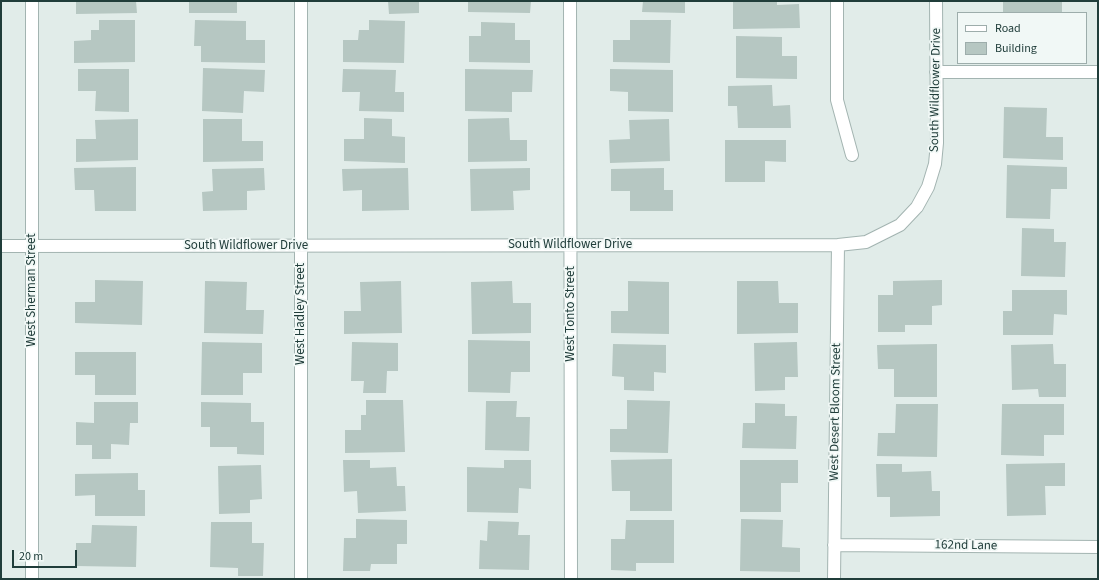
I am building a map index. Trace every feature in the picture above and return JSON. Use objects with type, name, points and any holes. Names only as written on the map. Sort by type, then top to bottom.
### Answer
[{"type":"street","name":"West Sherman Street","points":[[32,1],[32,579]]},
{"type":"street","name":"West Hadley Street","points":[[301,1],[301,579]]},
{"type":"street","name":"West Tonto Street","points":[[570,1],[571,579]]},
{"type":"street","points":[[837,1],[837,100],[852,155]]},
{"type":"street","name":"South Wildflower Drive","points":[[1,246],[838,245],[866,242],[881,236],[900,225],[917,207],[928,187],[934,164],[937,143],[936,1]]},
{"type":"street","points":[[936,72],[1098,72]]},
{"type":"street","name":"West Desert Bloom Street","points":[[834,579],[838,245]]},
{"type":"street","name":"162nd Lane","points":[[834,545],[1098,547]]},
{"type":"building","points":[[76,1],[136,1],[137,13],[76,14]]},
{"type":"building","points":[[189,1],[237,1],[237,13],[189,13]]},
{"type":"building","points":[[388,1],[419,1],[419,13],[389,14]]},
{"type":"building","points":[[468,1],[531,1],[530,13],[468,12]]},
{"type":"building","points":[[643,1],[685,1],[685,13],[642,12]]},
{"type":"building","points":[[733,1],[777,1],[777,5],[799,4],[800,28],[733,29]]},
{"type":"building","points":[[1003,1],[1062,1],[1062,12],[1003,12]]},
{"type":"building","points":[[99,20],[135,20],[135,62],[74,63],[74,41],[91,40],[91,30],[99,30]]},
{"type":"building","points":[[195,20],[246,21],[246,40],[265,40],[265,63],[201,62],[201,46],[194,46]]},
{"type":"building","points":[[369,20],[405,21],[404,63],[343,62],[343,40],[358,40],[359,30],[369,30]]},
{"type":"building","points":[[630,20],[671,20],[670,63],[613,62],[613,40],[630,40]]},
{"type":"building","points":[[481,22],[515,23],[515,40],[530,40],[530,63],[469,62],[469,36],[481,36]]},
{"type":"building","points":[[736,36],[782,37],[782,56],[797,56],[797,79],[736,78]]},
{"type":"building","points":[[203,68],[265,70],[264,92],[244,91],[243,113],[202,111]]},
{"type":"building","points":[[78,69],[129,69],[129,112],[95,111],[96,91],[78,91]]},
{"type":"building","points":[[343,69],[396,70],[395,92],[404,92],[404,112],[359,111],[360,92],[342,92]]},
{"type":"building","points":[[465,69],[533,70],[532,92],[512,92],[512,112],[465,111]]},
{"type":"building","points":[[610,69],[673,70],[673,112],[628,111],[628,92],[610,91]]},
{"type":"building","points":[[772,85],[773,106],[790,105],[791,128],[738,128],[737,106],[728,106],[728,86]]},
{"type":"building","points":[[1004,107],[1047,108],[1046,137],[1063,137],[1063,160],[1003,158]]},
{"type":"building","points":[[364,118],[392,119],[392,136],[405,137],[405,163],[344,161],[344,139],[364,139]]},
{"type":"building","points":[[509,118],[510,140],[527,140],[527,161],[468,162],[468,119]]},
{"type":"building","points":[[138,119],[138,160],[76,162],[76,139],[96,139],[95,120]]},
{"type":"building","points":[[203,119],[242,119],[242,141],[263,141],[263,161],[203,162]]},
{"type":"building","points":[[669,119],[670,161],[610,163],[609,140],[630,139],[629,120]]},
{"type":"building","points":[[725,140],[786,140],[786,162],[765,161],[765,182],[725,182]]},
{"type":"building","points":[[1007,165],[1067,167],[1067,189],[1051,189],[1050,219],[1006,218]]},
{"type":"building","points":[[136,167],[136,211],[95,211],[94,190],[75,190],[74,168]]},
{"type":"building","points":[[264,168],[265,190],[247,191],[247,210],[203,211],[202,192],[213,191],[212,169]]},
{"type":"building","points":[[408,168],[409,210],[362,211],[362,190],[343,191],[342,169]]},
{"type":"building","points":[[530,168],[530,190],[513,191],[514,210],[471,211],[470,169]]},
{"type":"building","points":[[664,168],[664,190],[673,190],[673,211],[630,211],[630,191],[611,191],[611,169]]},
{"type":"building","points":[[1022,228],[1054,229],[1054,242],[1066,242],[1065,277],[1021,276]]},
{"type":"building","points":[[95,280],[143,281],[142,325],[75,323],[75,302],[95,302]]},
{"type":"building","points":[[942,280],[942,305],[932,306],[932,325],[905,325],[905,332],[878,332],[878,295],[893,295],[893,281]]},
{"type":"building","points":[[205,281],[247,282],[246,310],[264,310],[263,334],[204,333]]},
{"type":"building","points":[[401,281],[402,333],[344,334],[344,311],[361,311],[360,282]]},
{"type":"building","points":[[512,281],[513,303],[531,303],[531,333],[472,334],[471,282]]},
{"type":"building","points":[[628,281],[669,282],[669,334],[611,333],[611,311],[628,311]]},
{"type":"building","points":[[737,281],[778,281],[779,303],[798,303],[798,333],[737,334]]},
{"type":"building","points":[[1012,290],[1067,290],[1067,315],[1054,314],[1053,335],[1003,335],[1003,311],[1012,311]]},
{"type":"building","points":[[468,340],[530,341],[530,372],[511,372],[510,393],[468,392]]},
{"type":"building","points":[[202,342],[262,343],[262,373],[243,373],[243,395],[201,395]]},
{"type":"building","points":[[352,342],[398,343],[398,371],[387,371],[386,393],[363,393],[364,381],[351,381]]},
{"type":"building","points":[[797,342],[798,377],[785,377],[785,390],[755,391],[754,343]]},
{"type":"building","points":[[613,344],[666,345],[666,373],[654,372],[654,391],[624,390],[624,377],[612,376]]},
{"type":"building","points":[[937,344],[937,397],[894,397],[894,369],[878,369],[877,345]]},
{"type":"building","points":[[1053,344],[1054,364],[1066,364],[1066,397],[1039,397],[1038,389],[1012,390],[1011,345]]},
{"type":"building","points":[[75,352],[136,352],[136,395],[95,395],[95,375],[75,375]]},
{"type":"building","points":[[366,400],[403,400],[405,452],[345,453],[345,430],[361,430],[361,415],[366,415]]},
{"type":"building","points":[[627,400],[670,401],[668,453],[610,452],[610,429],[627,429]]},
{"type":"building","points":[[486,401],[517,401],[516,417],[530,417],[529,451],[485,450]]},
{"type":"building","points":[[94,402],[138,402],[138,423],[130,423],[129,445],[111,444],[111,459],[92,459],[92,445],[76,445],[76,422],[94,423]]},
{"type":"building","points":[[201,402],[251,403],[251,422],[264,422],[264,455],[237,454],[237,447],[210,447],[210,427],[201,427]]},
{"type":"building","points":[[755,403],[785,404],[785,416],[797,416],[796,449],[742,448],[743,423],[755,423]]},
{"type":"building","points":[[896,404],[938,404],[937,457],[877,456],[878,433],[895,433]]},
{"type":"building","points":[[1002,404],[1064,404],[1064,435],[1044,435],[1044,456],[1001,455]]},
{"type":"building","points":[[672,459],[672,511],[630,511],[630,491],[612,491],[611,460]]},
{"type":"building","points":[[343,460],[370,460],[370,468],[396,467],[397,486],[405,486],[406,511],[358,513],[357,491],[344,492]]},
{"type":"building","points":[[504,460],[531,460],[531,489],[519,488],[518,513],[467,512],[467,467],[504,468]]},
{"type":"building","points":[[740,460],[798,460],[798,483],[781,483],[781,512],[740,512]]},
{"type":"building","points":[[1065,463],[1065,486],[1045,486],[1046,515],[1007,516],[1006,464]]},
{"type":"building","points":[[876,464],[902,464],[902,472],[931,471],[932,491],[940,491],[940,516],[890,517],[890,497],[877,497]]},
{"type":"building","points":[[261,465],[262,499],[250,500],[250,513],[219,514],[218,466]]},
{"type":"building","points":[[138,473],[138,490],[145,490],[145,516],[95,516],[95,495],[75,496],[75,474]]},
{"type":"building","points":[[356,519],[407,520],[407,544],[397,544],[397,564],[371,564],[370,571],[343,571],[344,538],[356,538]]},
{"type":"building","points":[[741,519],[783,520],[782,547],[800,548],[800,572],[740,571]]},
{"type":"building","points":[[626,520],[674,520],[674,563],[636,563],[636,571],[611,570],[611,539],[625,539]]},
{"type":"building","points":[[488,521],[519,522],[518,535],[530,535],[529,570],[479,569],[480,540],[487,541]]},
{"type":"building","points":[[211,522],[252,522],[252,543],[264,543],[263,576],[238,576],[238,568],[210,567]]},
{"type":"building","points":[[92,525],[137,526],[136,567],[76,566],[76,543],[91,543]]}]
